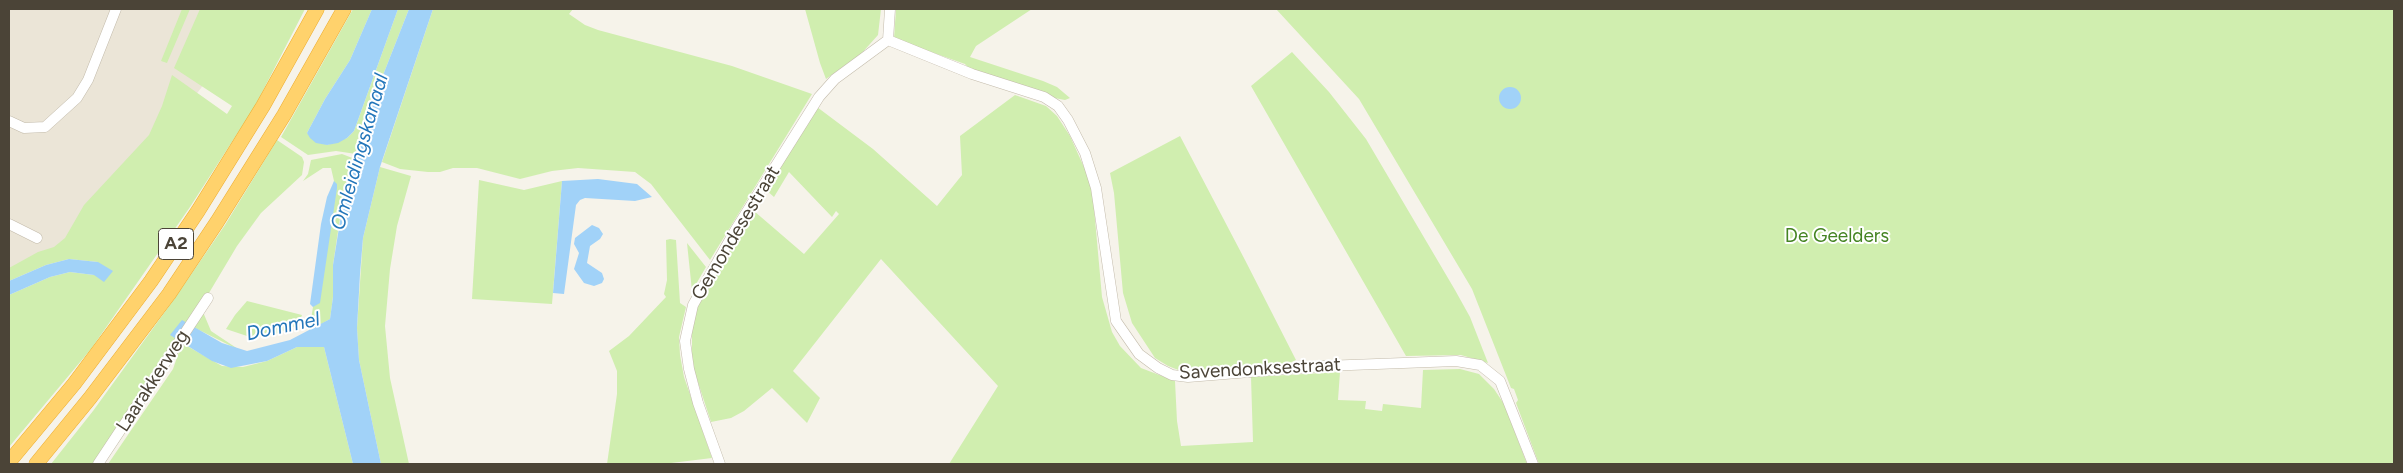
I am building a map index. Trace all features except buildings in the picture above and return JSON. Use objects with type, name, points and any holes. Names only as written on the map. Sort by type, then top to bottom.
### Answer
[{"type":"highway","name":"A2","points":[[9,462],[74,384],[162,265],[263,106],[318,9]]},
{"type":"highway","name":"A2","points":[[36,464],[90,398],[169,294],[284,115],[344,9]]},
{"type":"street","points":[[9,121],[24,128],[45,127],[77,98],[88,80],[116,9]]},
{"type":"street","points":[[888,40],[890,9]]},
{"type":"street","name":"Gemondesestraat","points":[[720,464],[698,403],[689,369],[685,341],[693,305],[736,229],[819,97],[835,79],[888,40]]},
{"type":"street","name":"Savendonksestraat","points":[[888,40],[972,74],[1044,97],[1058,106],[1085,153],[1096,188],[1116,321],[1139,354],[1158,368],[1172,375],[1188,377],[1324,366],[1456,362],[1480,365],[1493,374],[1502,387],[1533,464]]},
{"type":"street","points":[[9,224],[37,238]]},
{"type":"street","name":"Laarakkerweg","points":[[98,464],[208,298]]},
{"type":"shaded area","points":[[9,9],[262,9],[147,158],[103,227],[9,278]]},
{"type":"green space","points":[[182,9],[190,9],[167,63],[161,61]]},
{"type":"green space","points":[[200,9],[305,9],[255,106],[190,207],[91,349],[9,447],[9,295],[50,277],[70,272],[94,275],[98,262],[69,259],[46,265],[9,281],[9,268],[38,252],[54,247],[65,238],[84,205],[149,135],[162,106],[172,75],[227,114],[232,106],[174,68]]},
{"type":"green space","points":[[353,9],[372,9],[350,60],[325,99],[307,133],[327,145],[347,138],[354,131],[398,9],[409,9],[374,98],[356,154],[336,151],[308,155],[281,137]]},
{"type":"green space","points":[[433,9],[573,9],[569,14],[585,25],[598,30],[732,66],[812,94],[710,260],[651,184],[635,172],[578,168],[552,171],[520,179],[477,168],[453,168],[440,172],[428,172],[400,169],[382,162]]},
{"type":"green space","points":[[805,9],[881,9],[878,35],[861,54],[826,79]]},
{"type":"green space","points":[[896,9],[1032,9],[976,46],[970,57],[1043,81],[1057,87],[1070,98],[1065,100],[1049,97],[970,70],[965,64],[894,39]]},
{"type":"green space","name":"De Geelders","points":[[1276,9],[2394,9],[2394,464],[1539,464],[1516,403],[1518,400],[1514,389],[1511,388],[1472,289],[1359,99]]},
{"type":"green space","points":[[1292,52],[1329,92],[1366,139],[1470,317],[1488,363],[1461,355],[1406,356],[1251,86]]},
{"type":"green space","points":[[1015,95],[1046,106],[1057,116],[1070,136],[1088,176],[1093,197],[1102,297],[1112,332],[1120,346],[1141,368],[1175,381],[1177,421],[1181,446],[1253,442],[1251,377],[1340,372],[1338,400],[1366,401],[1365,409],[1382,411],[1383,404],[1421,408],[1423,370],[1460,369],[1479,374],[1494,389],[1504,404],[1527,464],[949,464],[998,386],[881,259],[793,371],[820,398],[807,423],[772,388],[744,411],[731,418],[711,422],[692,364],[692,324],[699,301],[754,211],[804,254],[839,214],[836,211],[832,217],[789,172],[774,197],[766,190],[817,107],[873,149],[937,206],[962,175],[960,136]]},
{"type":"green space","points":[[1180,136],[1296,360],[1285,365],[1181,371],[1155,358],[1132,323],[1123,293],[1114,193],[1110,173]]},
{"type":"green space","points":[[277,140],[302,157],[304,162],[302,175],[261,213],[237,246],[203,303],[186,323],[171,335],[176,338],[94,464],[51,464],[93,411],[175,298],[225,225]]},
{"type":"green space","points":[[342,154],[355,159],[346,184],[341,211],[333,265],[333,297],[330,319],[309,331],[334,181],[331,168],[323,168],[303,181],[308,174],[311,160]]},
{"type":"green space","points":[[380,167],[411,176],[397,226],[390,269],[385,326],[390,378],[409,464],[381,464],[359,360],[357,328],[363,238]]},
{"type":"green space","points":[[479,180],[524,190],[562,181],[552,304],[472,299]]},
{"type":"green space","points":[[666,240],[676,240],[680,303],[686,307],[679,337],[684,377],[712,458],[663,464],[607,464],[617,394],[617,371],[609,351],[629,336],[666,297],[664,294],[667,280]]},
{"type":"green space","points":[[687,243],[706,267],[692,291]]},
{"type":"green space","points":[[247,301],[302,315],[298,325],[268,337],[247,336],[226,329]]},
{"type":"green space","points":[[203,312],[211,331],[241,351],[193,327]]},
{"type":"green space","points":[[182,343],[222,366],[243,367],[267,361],[297,347],[324,347],[353,464],[108,464],[173,369]]},
{"type":"water","points":[[372,9],[398,9],[354,131],[338,143],[327,145],[316,143],[307,133],[325,99],[350,60]]},
{"type":"water","name":"Omleidingskanaal","points":[[409,9],[433,9],[380,167],[363,238],[360,274],[357,328],[359,360],[381,464],[353,464],[324,347],[297,347],[267,361],[231,368],[212,361],[170,335],[182,320],[222,343],[247,351],[290,340],[330,319],[333,297],[333,265],[346,184],[374,98]]},
{"type":"water","points":[[1510,87],[1518,90],[1521,98],[1518,106],[1510,109],[1502,106],[1499,98],[1502,90]]},
{"type":"water","points":[[598,179],[637,184],[652,197],[635,201],[585,198],[580,200],[576,205],[564,294],[553,293],[562,181]]},
{"type":"water","points":[[334,181],[337,184],[337,188],[320,303],[313,307],[310,304],[321,224],[327,197]]},
{"type":"water","points":[[592,225],[599,228],[603,234],[600,239],[590,246],[587,263],[602,273],[604,279],[602,283],[594,286],[584,283],[574,269],[579,253],[574,244],[575,238]]},
{"type":"water","points":[[69,259],[98,262],[113,271],[104,282],[94,275],[70,272],[50,277],[9,295],[9,281],[46,265]]},
{"type":"water label","name":"Dommel","points":[[283,327]]}]
